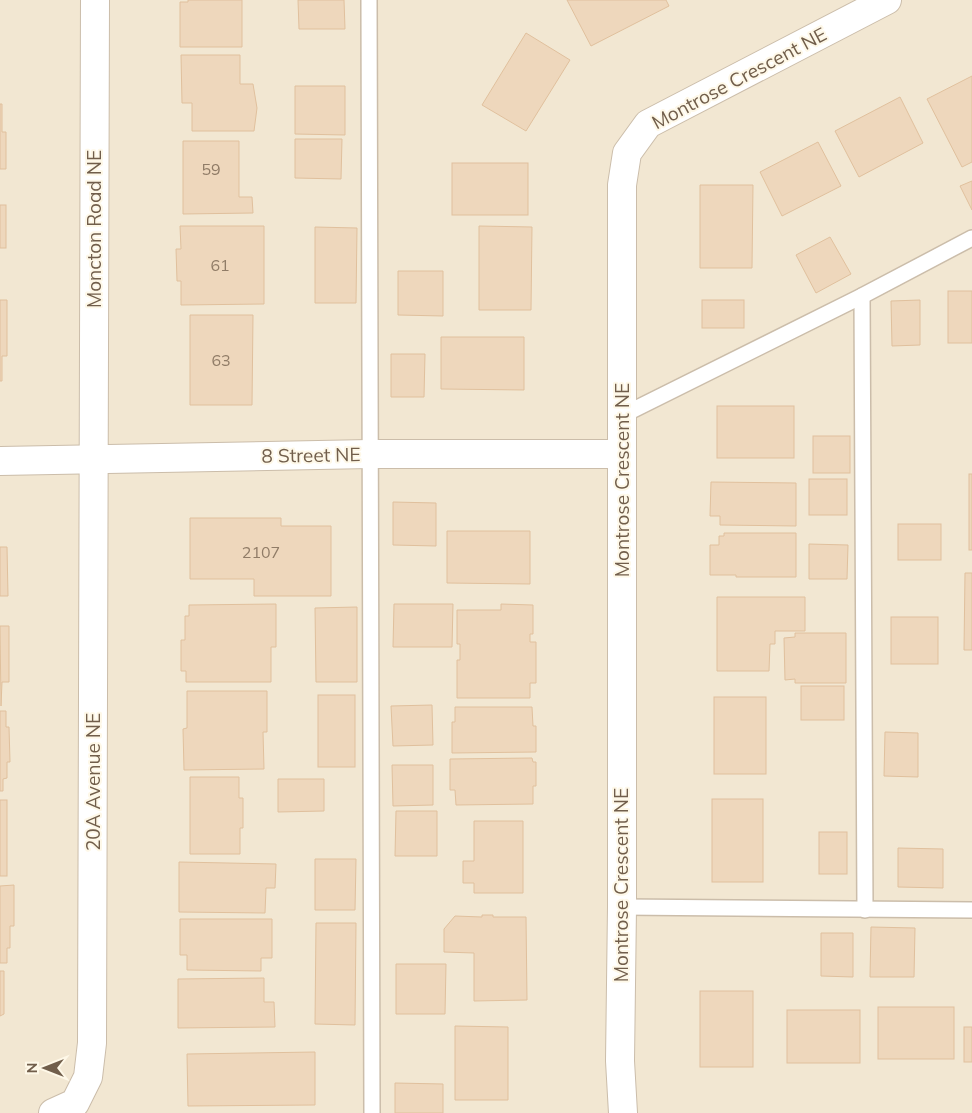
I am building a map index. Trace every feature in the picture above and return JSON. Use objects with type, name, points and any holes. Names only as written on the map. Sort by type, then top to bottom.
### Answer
[{"type":"street","name":"Moncton Road NE","points":[[94,0],[94,458]]},
{"type":"street","name":"Montrose Crescent NE","points":[[623,1113],[620,1061],[622,907],[621,416],[622,185],[627,153],[648,124],[887,0]]},
{"type":"street","name":"8 Street NE","points":[[0,460],[370,454],[622,454]]},
{"type":"street","name":"20A Avenue NE","points":[[64,1108],[88,1077],[92,1043],[94,458]]},
{"type":"lane","points":[[369,0],[372,1113]]},
{"type":"lane","points":[[621,416],[862,296],[972,238]]},
{"type":"lane","points":[[862,296],[865,910]]},
{"type":"lane","points":[[622,907],[972,910]]},
{"type":"shaded area","points":[[0,0],[972,0],[972,1113],[0,1113]]},
{"type":"building","points":[[188,0],[242,0],[242,47],[180,47],[180,2],[188,2]]},
{"type":"building","points":[[298,0],[344,0],[345,29],[299,29]]},
{"type":"building","points":[[567,0],[666,0],[669,6],[591,46]]},
{"type":"building","points":[[526,33],[570,60],[526,131],[482,105]]},
{"type":"building","points":[[181,55],[240,55],[240,84],[253,84],[257,108],[254,131],[192,131],[192,103],[182,103]]},
{"type":"building","points":[[972,76],[972,162],[962,167],[927,99]]},
{"type":"building","points":[[295,86],[345,86],[345,135],[295,134]]},
{"type":"building","points":[[900,97],[923,143],[859,177],[835,131]]},
{"type":"building","points":[[0,104],[2,104],[2,132],[6,132],[6,169],[0,169]]},
{"type":"building","points":[[295,139],[342,139],[341,179],[295,178]]},
{"type":"building","points":[[183,141],[239,141],[239,197],[252,197],[253,213],[183,214]]},
{"type":"building","points":[[818,142],[841,186],[782,216],[760,172]]},
{"type":"building","points":[[452,163],[528,163],[528,215],[452,215]]},
{"type":"building","points":[[972,181],[972,210],[960,186]]},
{"type":"building","points":[[700,185],[753,185],[752,268],[700,268]]},
{"type":"building","points":[[0,205],[6,205],[6,248],[0,248]]},
{"type":"building","points":[[180,226],[264,226],[264,304],[181,305],[181,281],[177,281],[176,249],[181,249]]},
{"type":"building","points":[[479,226],[532,227],[531,310],[479,310]]},
{"type":"building","points":[[315,227],[357,228],[356,303],[315,303]]},
{"type":"building","points":[[830,237],[851,274],[816,293],[796,255]]},
{"type":"building","points":[[398,271],[443,271],[443,316],[398,315]]},
{"type":"building","points":[[948,291],[972,291],[972,343],[948,343]]},
{"type":"building","points":[[0,300],[7,300],[7,356],[2,356],[2,381],[0,381]]},
{"type":"building","points":[[702,300],[744,300],[744,328],[702,328]]},
{"type":"building","points":[[920,300],[920,345],[892,346],[891,301]]},
{"type":"building","points":[[190,315],[253,315],[252,405],[190,405]]},
{"type":"building","points":[[441,337],[524,337],[524,390],[441,389]]},
{"type":"building","points":[[391,354],[425,354],[424,397],[391,397]]},
{"type":"building","points":[[717,406],[794,406],[794,458],[717,458]]},
{"type":"building","points":[[813,436],[850,436],[850,473],[813,473]]},
{"type":"building","points":[[969,474],[972,474],[972,550],[969,550]]},
{"type":"building","points":[[809,479],[847,479],[847,515],[809,515]]},
{"type":"building","points":[[711,482],[796,483],[796,526],[720,525],[720,516],[710,516]]},
{"type":"building","points":[[393,502],[436,503],[436,546],[393,545]]},
{"type":"building","points":[[190,518],[281,518],[281,526],[331,526],[331,596],[254,596],[254,579],[190,579]]},
{"type":"building","points":[[898,524],[941,524],[941,560],[898,560]]},
{"type":"building","points":[[447,531],[530,531],[530,584],[447,583]]},
{"type":"building","points":[[724,533],[796,533],[796,577],[710,575],[710,545],[719,545],[719,536],[724,536]]},
{"type":"building","points":[[809,544],[848,545],[847,579],[809,579]]},
{"type":"building","points":[[0,547],[7,547],[8,596],[0,596]]},
{"type":"building","points":[[965,573],[972,573],[972,650],[964,650]]},
{"type":"building","points":[[717,597],[805,597],[805,631],[775,631],[775,644],[770,644],[769,671],[717,671]]},
{"type":"building","points":[[276,604],[276,647],[271,647],[271,682],[186,682],[186,671],[181,671],[181,640],[185,640],[185,616],[189,616],[189,605]]},
{"type":"building","points":[[394,604],[453,604],[452,647],[393,647]]},
{"type":"building","points":[[501,604],[533,605],[533,634],[530,634],[530,642],[536,642],[536,683],[530,683],[530,698],[457,698],[457,660],[460,660],[460,644],[457,644],[457,610],[501,610]]},
{"type":"building","points":[[357,607],[357,682],[316,682],[315,608]]},
{"type":"building","points":[[891,617],[938,617],[938,664],[891,664]]},
{"type":"building","points":[[0,626],[9,626],[9,682],[2,682],[1,706]]},
{"type":"building","points":[[795,633],[846,633],[846,683],[795,683],[795,679],[785,680],[784,638],[795,637]]},
{"type":"building","points":[[801,686],[844,686],[844,720],[801,720]]},
{"type":"building","points":[[187,691],[267,691],[267,732],[263,732],[264,769],[184,770],[183,729],[187,728]]},
{"type":"building","points":[[318,695],[355,695],[355,767],[318,767]]},
{"type":"building","points":[[714,697],[766,697],[766,774],[714,774]]},
{"type":"building","points":[[432,705],[433,745],[393,746],[391,706]]},
{"type":"building","points":[[455,707],[532,707],[533,726],[536,726],[536,752],[452,753],[452,722],[455,722]]},
{"type":"building","points":[[0,711],[6,711],[6,727],[9,727],[10,762],[7,762],[7,778],[3,779],[3,791],[0,791]]},
{"type":"building","points":[[885,732],[918,733],[918,777],[884,776]]},
{"type":"building","points":[[532,758],[533,762],[536,762],[536,786],[533,786],[533,804],[456,805],[455,790],[450,790],[450,759]]},
{"type":"building","points":[[392,765],[433,765],[433,805],[393,806]]},
{"type":"building","points":[[190,777],[239,777],[239,798],[243,798],[243,828],[240,828],[240,854],[190,854]]},
{"type":"building","points":[[278,779],[324,779],[324,811],[278,812]]},
{"type":"building","points":[[712,799],[763,799],[763,882],[712,882]]},
{"type":"building","points":[[0,800],[7,800],[7,876],[0,876]]},
{"type":"building","points":[[396,811],[437,811],[437,856],[395,856]]},
{"type":"building","points":[[474,821],[523,821],[523,893],[474,893],[474,883],[463,883],[463,861],[474,861]]},
{"type":"building","points":[[819,832],[847,832],[847,874],[819,874]]},
{"type":"building","points":[[898,848],[943,849],[943,888],[898,887]]},
{"type":"building","points":[[315,859],[356,859],[355,910],[315,910]]},
{"type":"building","points":[[179,862],[276,864],[275,888],[266,888],[265,913],[179,912]]},
{"type":"building","points":[[14,885],[14,926],[10,926],[10,948],[7,948],[7,963],[0,963],[0,886]]},
{"type":"building","points":[[482,915],[526,917],[527,1000],[474,1001],[474,953],[444,952],[444,929],[455,916],[482,917]]},
{"type":"building","points":[[180,919],[272,919],[272,958],[261,958],[261,971],[187,970],[187,955],[180,955]]},
{"type":"building","points":[[316,923],[356,923],[355,1025],[315,1024]]},
{"type":"building","points":[[871,927],[915,928],[914,977],[870,977]]},
{"type":"building","points":[[821,933],[853,933],[853,977],[821,976]]},
{"type":"building","points":[[396,964],[446,964],[445,1014],[396,1014]]},
{"type":"building","points":[[0,971],[4,971],[4,1014],[0,1016]]},
{"type":"building","points":[[264,978],[264,1002],[274,1002],[275,1027],[178,1028],[178,979]]},
{"type":"building","points":[[700,991],[753,991],[753,1067],[700,1067]]},
{"type":"building","points":[[878,1007],[954,1007],[954,1059],[878,1059]]},
{"type":"building","points":[[787,1010],[860,1010],[860,1063],[787,1063]]},
{"type":"building","points":[[455,1026],[508,1027],[508,1100],[455,1100]]},
{"type":"building","points":[[964,1027],[972,1027],[972,1062],[964,1062]]},
{"type":"building","points":[[315,1052],[315,1105],[188,1106],[187,1054]]},
{"type":"building","points":[[395,1083],[443,1084],[443,1113],[395,1113]]}]
